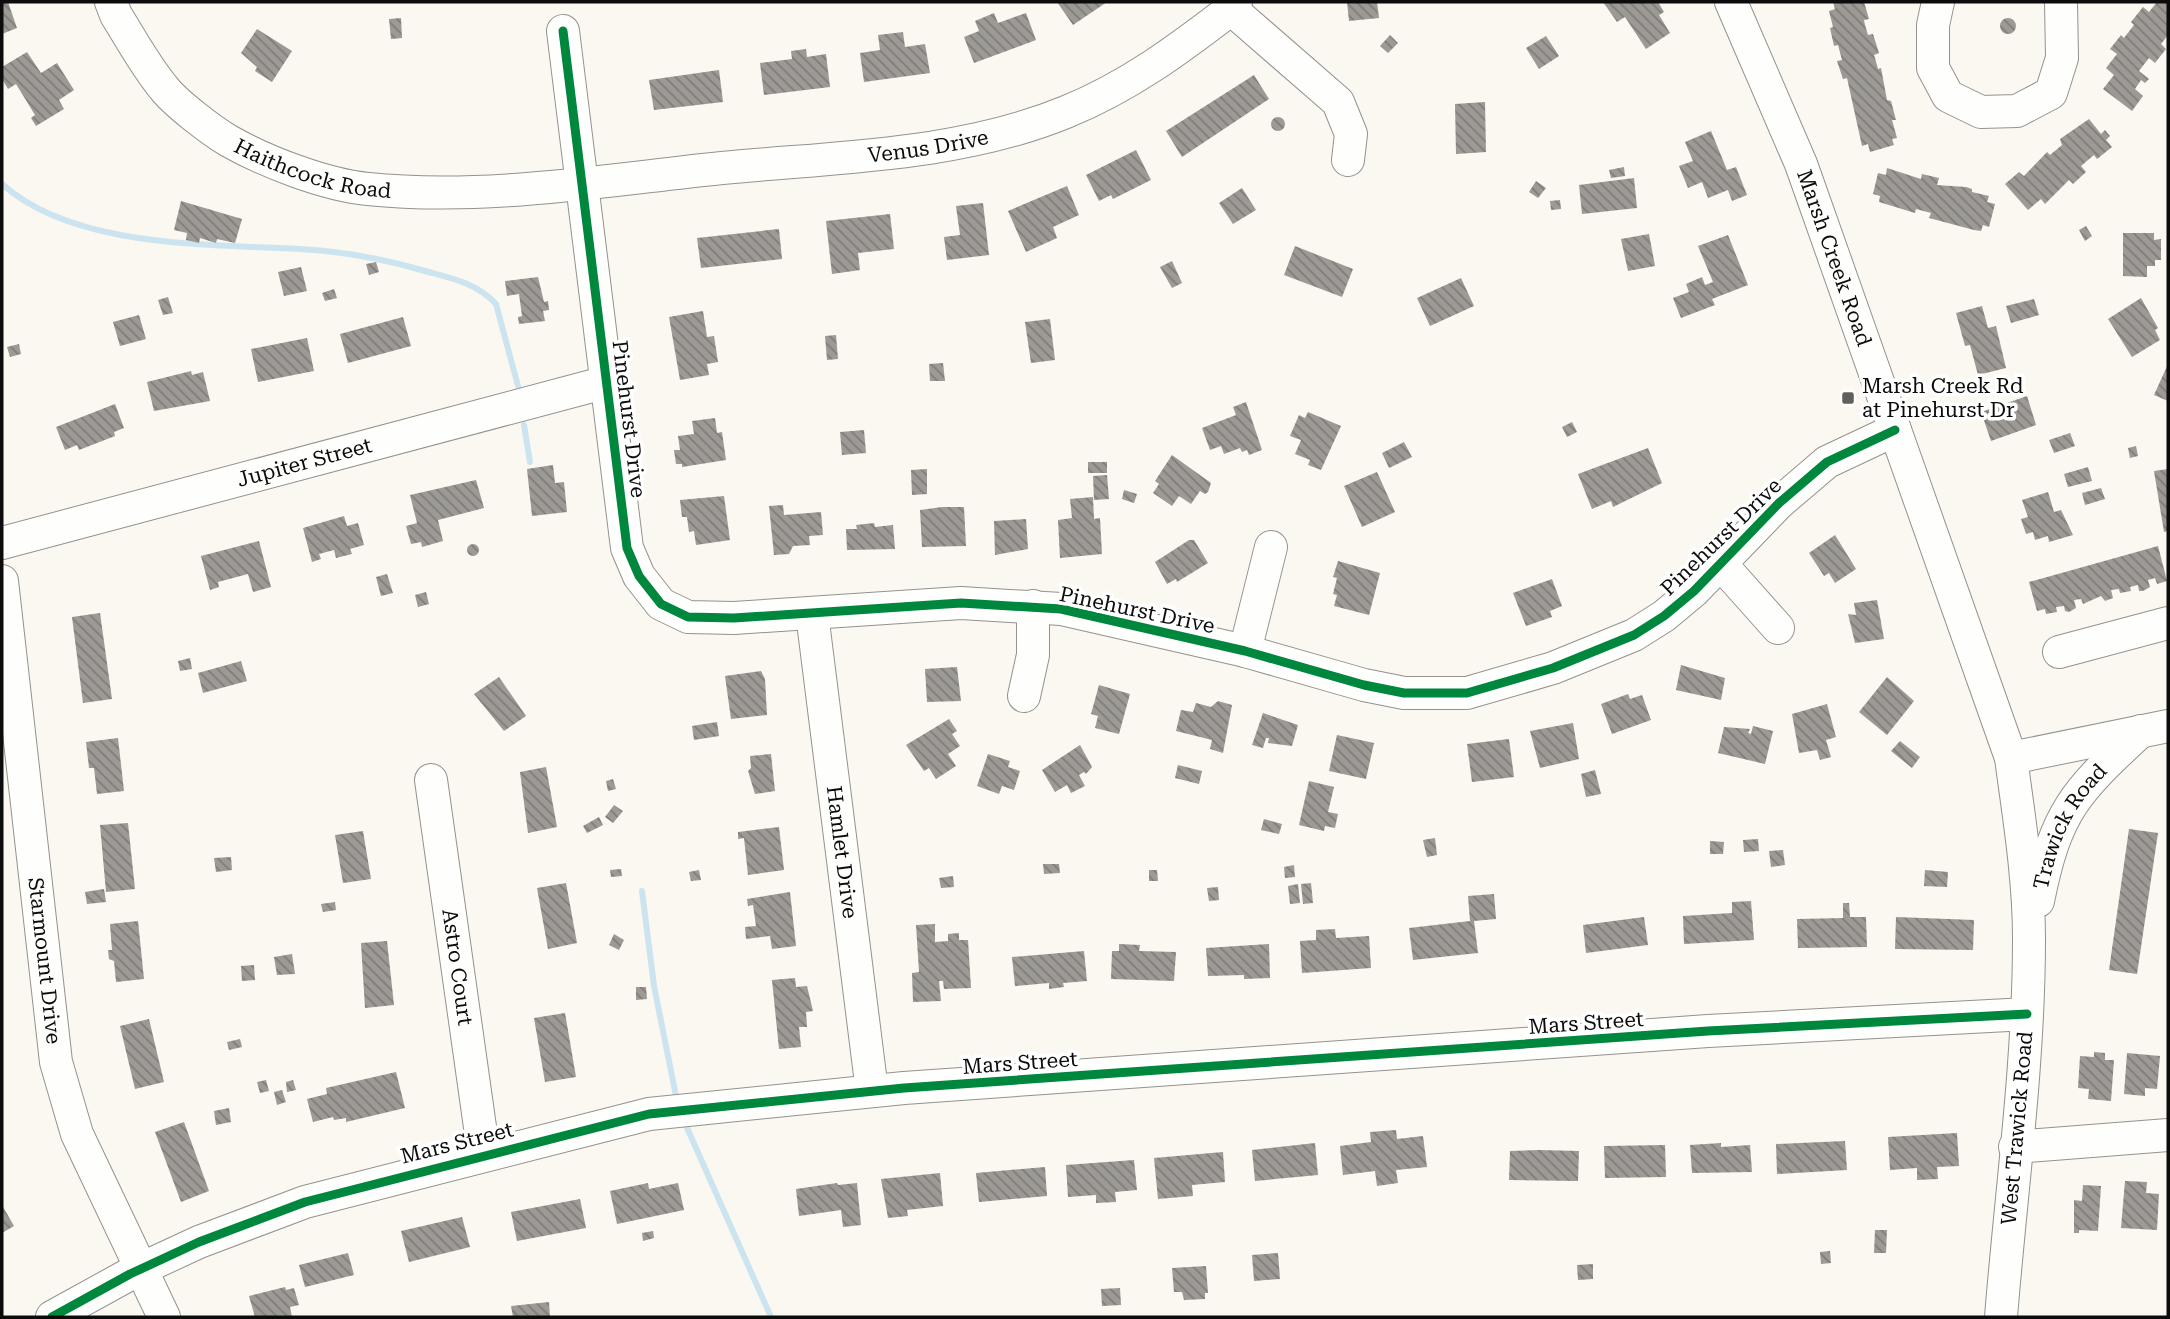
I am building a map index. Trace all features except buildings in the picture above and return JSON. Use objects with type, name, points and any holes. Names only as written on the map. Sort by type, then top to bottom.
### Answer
[{"type":"street","name":"Haithcock Road","points":[[111,2],[116,15],[164,90],[228,141],[299,172],[364,189],[434,194],[583,183]]},
{"type":"street","points":[[1938,2],[1933,25],[1933,68],[1948,96],[1981,112],[2017,111],[2051,93],[2062,58],[2061,2]]},
{"type":"street","name":"Marsh Creek Road","points":[[1734,3],[1801,164],[2011,758]]},
{"type":"street","name":"Venus Drive","points":[[583,183],[940,146],[1000,134],[1064,113],[1123,86],[1170,56],[1234,5]]},
{"type":"street","points":[[1234,5],[1338,102],[1351,134],[1348,160]]},
{"type":"street","name":"Pinehurst Drive","points":[[563,31],[627,548],[639,576],[661,604],[688,617],[812,614],[961,603],[1033,606],[1061,609],[1245,651],[1364,685],[1404,693],[1467,693],[1553,668],[1634,635],[1664,617],[1721,564],[1780,503],[1826,462],[1895,430]]},
{"type":"street","name":"Jupiter Street","points":[[2,542],[607,382]]},
{"type":"street","points":[[1245,651],[1272,547]]},
{"type":"street","points":[[1721,564],[1778,628]]},
{"type":"street","name":"Starmount Drive","points":[[2,581],[56,1062],[77,1134],[164,1317]]},
{"type":"street","points":[[1024,696],[1033,655],[1033,606]]},
{"type":"street","name":"Hamlet Drive","points":[[812,614],[872,1091]]},
{"type":"street","points":[[2059,652],[2168,623]]},
{"type":"street","name":"Trawick Road","points":[[2024,855],[2011,758],[2155,728]]},
{"type":"street","name":"Trawick Road","points":[[2029,940],[2042,875],[2066,812],[2097,772],[2155,728]]},
{"type":"street","name":"Astro Court","points":[[431,780],[480,1127],[487,1154]]},
{"type":"street","name":"West Trawick Road","points":[[2001,1317],[2027,1014],[2029,940],[2024,855]]},
{"type":"street","name":"Mars Street","points":[[52,1317],[140,1269],[248,1222],[305,1202],[649,1114],[872,1091],[1708,1031],[2027,1014]]},
{"type":"street","points":[[2015,1147],[2168,1135]]},
{"type":"waterway","points":[[2,184],[31,205],[66,220],[103,231],[184,243],[347,254],[394,263],[463,282],[481,291],[496,304],[518,386]]},
{"type":"waterway","points":[[524,425],[530,462]]},
{"type":"waterway","points":[[642,891],[654,986],[676,1096]]},
{"type":"waterway","points":[[684,1121],[771,1317]]},
{"type":"cycle path","points":[[563,31],[627,548],[639,576],[661,604],[688,617],[734,618],[961,603],[1061,609],[1245,651],[1364,685],[1404,693],[1467,693],[1553,668],[1634,635],[1664,616],[1694,591],[1779,503],[1827,462],[1895,430]]},
{"type":"cycle path","points":[[52,1317],[130,1274],[199,1242],[305,1202],[649,1114],[904,1088],[1708,1031],[2027,1014]]},
{"type":"place","name":"Marsh Creek Rd at Pinehurst Dr","points":[[1848,398]]}]
